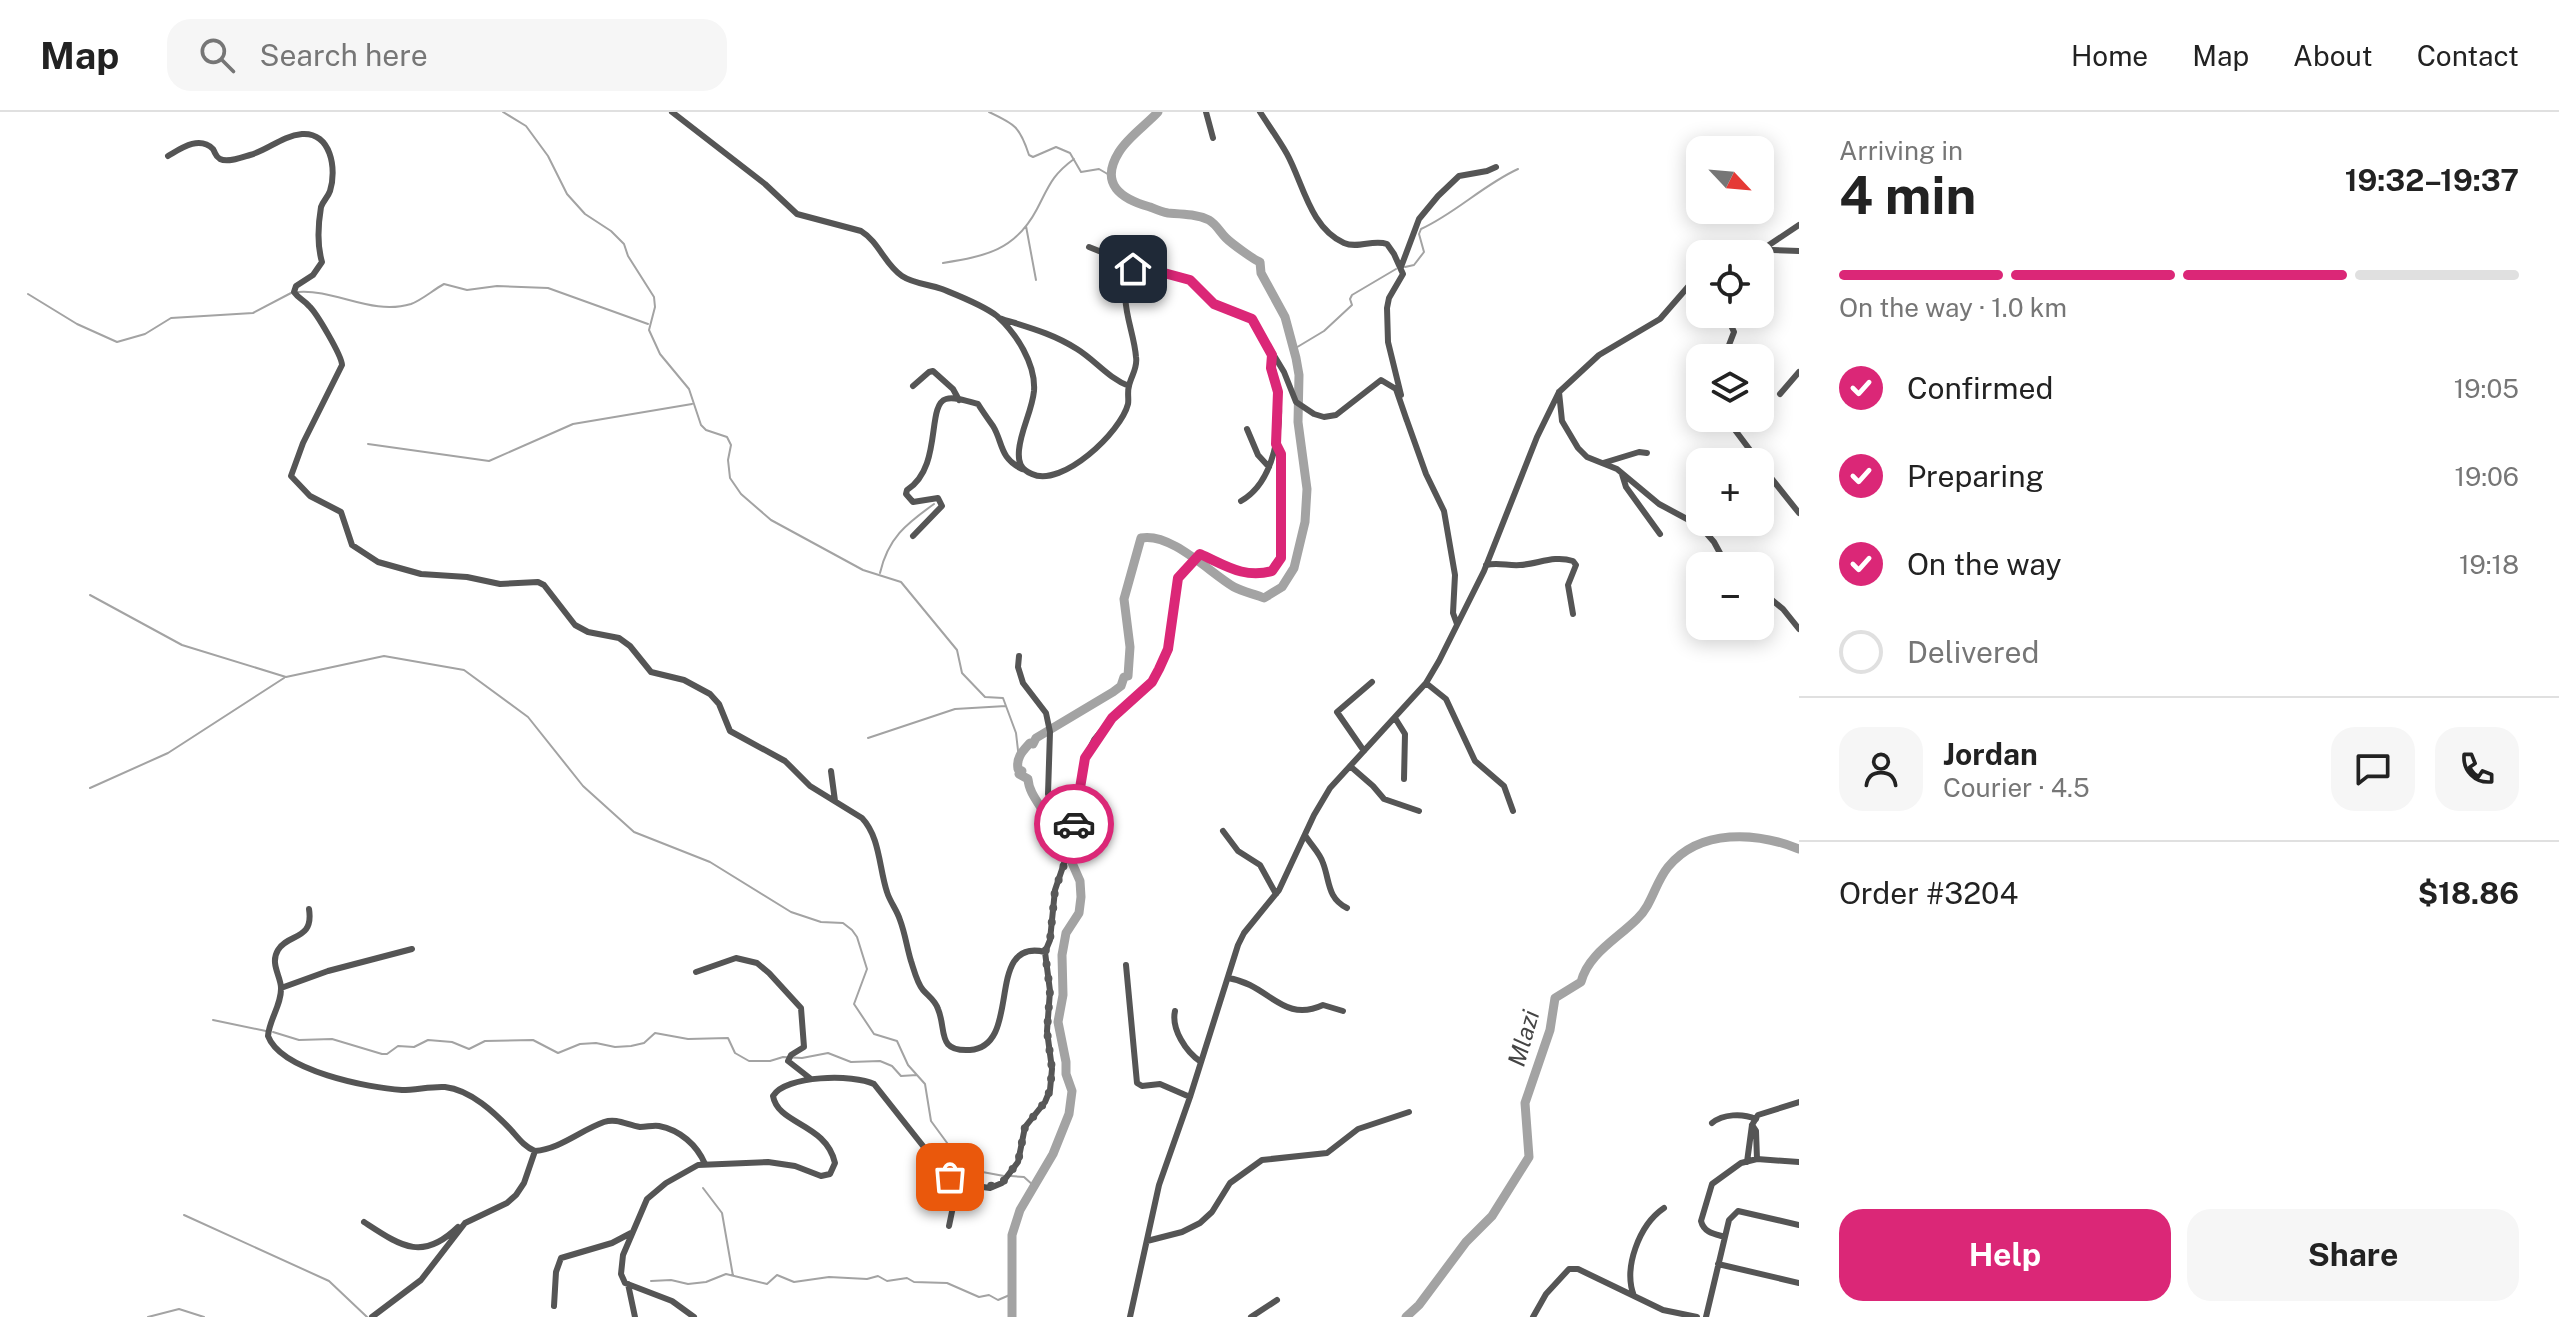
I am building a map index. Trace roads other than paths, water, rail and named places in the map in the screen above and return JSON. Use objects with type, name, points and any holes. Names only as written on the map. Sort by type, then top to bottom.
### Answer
[{"type":"street","points":[[672,112],[765,184],[797,214],[861,231],[870,237],[902,276],[943,289],[998,318],[1044,331],[1063,340],[1114,379],[1129,386]]},
{"type":"street","points":[[1206,112],[1213,138]]},
{"type":"street","points":[[1260,112],[1288,156],[1309,205],[1320,221],[1338,239],[1348,244],[1387,244],[1401,267],[1403,274],[1387,303],[1387,331],[1407,421]]},
{"type":"street","points":[[168,156],[199,143],[210,147],[220,158],[231,160],[251,155],[273,142],[303,134],[314,136],[326,147],[331,159],[332,176],[321,208],[318,249],[322,262],[313,275],[296,286],[294,292],[311,307],[342,355],[342,365],[303,443],[291,476],[310,496],[341,512],[352,545],[378,562],[412,572],[495,583],[538,582],[544,585],[575,625],[588,632],[619,638],[630,646],[651,672],[684,680],[710,694],[719,704],[730,731],[785,761],[805,783],[852,810],[869,825],[912,963],[923,990],[939,1010],[945,1041],[949,1046],[973,1050],[988,1042],[1000,1021],[1005,984],[1015,962],[1028,952],[1045,952]]},
{"type":"street","points":[[1401,267],[1419,219],[1438,196],[1459,176],[1496,167]]},
{"type":"street","points":[[1774,242],[1799,225]]},
{"type":"street","points":[[1089,247],[1119,259],[1133,269],[1153,270],[1195,283],[1211,301],[1252,319],[1289,381],[1298,403],[1319,416],[1336,415],[1362,397],[1377,382],[1384,380],[1393,362]]},
{"type":"street","points":[[1774,250],[1799,251]]},
{"type":"street","points":[[913,536],[939,511],[942,503],[935,498],[913,502],[907,498],[907,490],[920,480],[928,463],[934,421],[941,402],[949,398],[979,405],[995,429],[1000,447],[1013,464],[1033,475],[1057,476],[1097,447],[1128,404],[1129,386],[1137,362],[1126,313],[1127,284],[1133,269]]},
{"type":"street","points":[[1130,1317],[1159,1185],[1244,933],[1276,894],[1322,800],[1426,683],[1486,565],[1537,437],[1559,392],[1599,355],[1660,319],[1686,289]]},
{"type":"street","points":[[998,318],[1021,345],[1034,384],[1019,449],[1022,469]]},
{"type":"street","points":[[1241,501],[1260,484],[1276,444],[1278,392],[1271,368],[1272,355]]},
{"type":"street","points":[[913,386],[933,371],[953,389],[959,400]]},
{"type":"street","points":[[1780,394],[1799,372]]},
{"type":"street","points":[[1384,380],[1396,389],[1426,474],[1444,511],[1455,575],[1453,613],[1457,624]]},
{"type":"street","points":[[1559,392],[1564,428],[1583,454],[1622,474],[1659,504],[1700,526],[1719,552]]},
{"type":"street","points":[[1247,429],[1258,455],[1269,467]]},
{"type":"street","points":[[946,1175],[983,1188],[1002,1183],[1018,1162],[1025,1127],[1047,1097],[1052,1069],[1047,1031],[1050,991],[1045,952],[1055,890],[1069,851],[1085,758],[1112,718],[1152,682],[1168,649],[1178,578],[1195,559],[1200,554],[1244,574],[1260,574],[1272,571],[1281,558],[1281,454],[1276,444]]},
{"type":"street","points":[[1603,463],[1639,452],[1647,453]]},
{"type":"street","points":[[1622,474],[1626,487],[1660,534]]},
{"type":"street","points":[[1774,482],[1799,513]]},
{"type":"street","points":[[1486,565],[1522,565],[1561,558],[1573,561],[1576,565],[1568,585],[1573,614]]},
{"type":"street","points":[[1774,602],[1796,626]]},
{"type":"street","points":[[1019,656],[1018,667],[1023,683],[1046,713],[1049,730],[1048,794],[1069,851]]},
{"type":"street","points":[[1364,751],[1337,712],[1372,682]]},
{"type":"street","points":[[1426,683],[1446,699],[1475,761],[1507,790],[1513,811]]},
{"type":"street","points":[[1395,718],[1406,741],[1404,779]]},
{"type":"street","points":[[1350,766],[1384,799],[1419,811]]},
{"type":"street","points":[[831,771],[835,801]]},
{"type":"street","points":[[1223,831],[1238,851],[1260,865],[1276,894]]},
{"type":"street","points":[[1305,835],[1323,863],[1334,899],[1347,908]]},
{"type":"street","points":[[309,909],[307,929],[280,947],[276,954],[276,972],[281,988],[268,1036],[273,1046],[285,1056],[324,1075],[356,1084],[403,1090],[453,1089],[475,1099],[535,1151]]},
{"type":"street","points":[[281,988],[328,971],[412,949]]},
{"type":"street","points":[[696,972],[736,958],[757,963],[769,973],[801,1008],[804,1043],[802,1050],[791,1055],[788,1061],[811,1079]]},
{"type":"street","points":[[1126,965],[1137,1083],[1142,1086],[1164,1085],[1190,1097]]},
{"type":"street","points":[[1228,978],[1240,979],[1255,986],[1295,1011],[1307,1012],[1323,1005],[1343,1011]]},
{"type":"street","points":[[1175,1011],[1177,1032],[1201,1062]]},
{"type":"street","points":[[694,1317],[672,1301],[628,1284],[622,1277],[622,1259],[651,1194],[698,1165],[777,1162],[821,1176],[830,1174],[835,1163],[828,1146],[816,1133],[782,1112],[773,1099],[781,1086],[811,1079],[857,1078],[874,1084],[946,1175],[954,1202],[949,1226]]},
{"type":"street","points":[[1747,1162],[1754,1122],[1762,1113],[1799,1102]]},
{"type":"street","points":[[1147,1241],[1182,1232],[1200,1223],[1215,1207],[1226,1188],[1262,1160],[1327,1153],[1358,1129],[1409,1112]]},
{"type":"street","points":[[1712,1123],[1725,1117],[1746,1116],[1754,1122],[1757,1159]]},
{"type":"street","points":[[535,1151],[553,1147],[605,1122],[618,1121],[640,1127],[658,1126],[682,1136],[697,1149],[705,1164]]},
{"type":"street","points":[[364,1222],[401,1244],[413,1247],[441,1243],[465,1223],[507,1203],[516,1195],[524,1183],[535,1151]]},
{"type":"street","points":[[1725,1237],[1707,1232],[1702,1226],[1708,1192],[1721,1177],[1757,1159],[1799,1162]]},
{"type":"street","points":[[1634,1296],[1629,1276],[1633,1257],[1648,1223],[1664,1208]]},
{"type":"street","points":[[1706,1317],[1729,1220],[1738,1211],[1799,1225]]},
{"type":"street","points":[[372,1317],[421,1280],[465,1223]]},
{"type":"street","points":[[554,1306],[556,1272],[561,1258],[612,1243],[634,1231]]},
{"type":"street","points":[[1718,1264],[1799,1283]]},
{"type":"street","points":[[1533,1317],[1546,1294],[1569,1269],[1578,1269],[1663,1310],[1692,1317]]},
{"type":"street","points":[[628,1284],[635,1317]]},
{"type":"street","points":[[1251,1317],[1277,1300]]},
{"type":"waterway","points":[[503,112],[526,126],[548,156],[567,194],[585,214],[624,244],[628,256],[654,297],[655,307],[649,330],[660,354],[689,389],[701,425],[706,430],[727,437],[731,445],[728,460],[730,478],[741,494],[771,520],[863,570],[901,582],[957,650],[962,673],[985,697],[1003,698],[1016,733],[1019,759]]},
{"type":"waterway","points":[[989,112],[1015,128],[1023,138],[1029,155],[1033,157],[1056,147],[1070,153],[1081,172],[1099,169],[1111,176]]},
{"type":"waterway","points":[[1067,855],[1034,796],[1028,779],[1019,774],[1022,771],[1018,769],[1018,761],[1036,738],[1113,692],[1128,676],[1130,647],[1124,599],[1141,538],[1165,541],[1234,587],[1264,598],[1282,587],[1294,568],[1305,522],[1307,489],[1298,422],[1299,375],[1285,317],[1261,273],[1260,262],[1229,240],[1209,220],[1194,215],[1166,213],[1130,200],[1112,181],[1113,163],[1119,152],[1158,112]]},
{"type":"waterway","points":[[943,263],[972,258],[1009,243],[1028,223],[1056,176],[1074,159]]},
{"type":"waterway","points":[[1405,267],[1414,265],[1424,252],[1419,234],[1421,229],[1518,169]]},
{"type":"waterway","points":[[1026,226],[1036,280]]},
{"type":"waterway","points":[[1294,349],[1324,331],[1352,305],[1352,295],[1396,269]]},
{"type":"waterway","points":[[298,292],[396,307],[411,304],[444,284],[467,290],[497,286],[548,288],[648,324]]},
{"type":"waterway","points":[[28,294],[77,324],[117,342],[145,334],[171,318],[253,313],[291,293]]},
{"type":"waterway","points":[[368,444],[489,461],[573,424],[692,404]]},
{"type":"waterway","points":[[880,573],[893,541],[934,504]]},
{"type":"waterway","points":[[90,595],[182,645],[286,677],[384,656],[464,670],[528,717],[583,786],[634,832],[710,862],[791,912],[821,922],[843,923],[852,930],[867,969],[854,1004],[874,1034],[897,1041],[908,1065],[925,1084],[931,1121],[953,1151],[977,1171],[1004,1176]]},
{"type":"waterway","points":[[90,788],[168,753],[284,678]]},
{"type":"waterway","points":[[868,738],[955,709],[1006,706]]},
{"type":"waterway","name":"Mlazi","points":[[1406,1317],[1419,1305],[1466,1242],[1492,1216],[1529,1157],[1525,1103],[1550,1030],[1555,998],[1581,982],[1597,955],[1642,913],[1664,873],[1681,854],[1696,845],[1730,837],[1765,839],[1799,849]]},
{"type":"waterway","points":[[1012,1317],[1012,1235],[1020,1210],[1053,1154],[1069,1114],[1072,1091],[1066,1074],[1058,1022],[1063,995],[1062,955],[1066,933],[1079,913],[1081,897],[1080,881],[1069,856]]},
{"type":"waterway","points":[[213,1020],[266,1031]]},
{"type":"waterway","points":[[273,1032],[299,1040],[332,1039],[382,1054],[398,1046],[414,1047],[428,1040],[452,1042],[469,1049],[485,1041],[533,1040],[558,1053],[580,1044],[631,1046],[644,1043],[655,1033],[688,1039],[728,1038],[735,1053],[749,1061],[828,1053],[851,1062],[880,1061],[892,1066],[901,1076],[917,1075]]},
{"type":"waterway","points":[[1011,1176],[1024,1177],[1034,1186]]},
{"type":"waterway","points":[[703,1188],[722,1213],[733,1276]]},
{"type":"waterway","points":[[184,1215],[329,1281],[367,1317]]},
{"type":"waterway","points":[[651,1281],[671,1280],[688,1284],[706,1282],[726,1274],[767,1284],[777,1275],[794,1282],[829,1277],[867,1279],[878,1276],[887,1281],[907,1278],[914,1282],[947,1283],[979,1297],[989,1295],[998,1300],[1012,1294]]},
{"type":"waterway","points":[[148,1317],[179,1309],[204,1317]]}]
